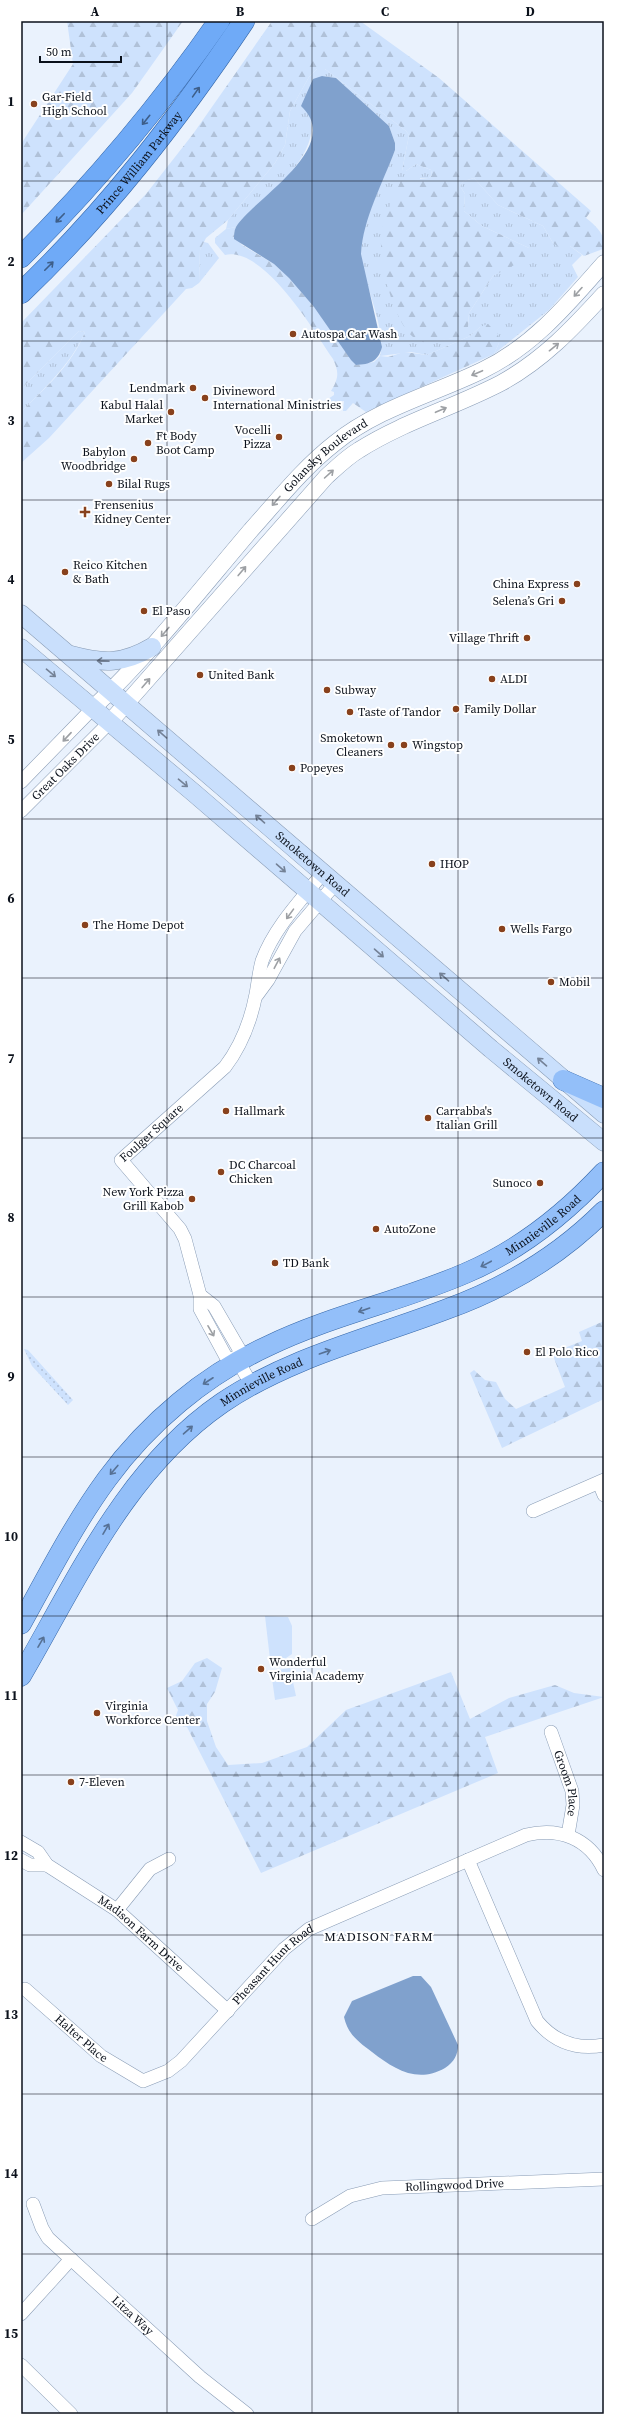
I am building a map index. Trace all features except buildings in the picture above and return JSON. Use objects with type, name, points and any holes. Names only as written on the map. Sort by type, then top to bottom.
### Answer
[{"type":"highway","name":"Prince William Parkway","points":[[21,257],[86,190],[126,144],[172,87],[219,21]]},
{"type":"highway","name":"Prince William Parkway","points":[[21,293],[82,233],[123,187],[194,95],[244,21]]},
{"type":"main road","name":"Smoketown Road","points":[[21,614],[604,1114]]},
{"type":"main road","points":[[69,655],[98,661],[116,661],[135,657],[152,646]]},
{"type":"main road","name":"Smoketown Road","points":[[21,648],[110,722],[313,897],[604,1142]]},
{"type":"main road","points":[[563,1080],[604,1098]]},
{"type":"main road","name":"Minnieville Road","points":[[21,1624],[70,1536],[108,1478],[160,1419],[203,1384],[238,1361],[295,1334],[408,1295],[478,1268],[508,1251],[547,1225],[564,1212],[604,1172]]},
{"type":"main road","name":"Minnieville Road","points":[[21,1676],[110,1521],[140,1479],[175,1442],[198,1421],[223,1403],[252,1386],[309,1358],[448,1309],[484,1294],[543,1260],[601,1216]]},
{"type":"street","name":"Golansky Boulevard","points":[[93,708],[111,691],[152,646],[286,490],[314,460],[340,439],[391,409],[484,370],[508,356],[538,333],[601,273]]},
{"type":"street","name":"Golansky Boulevard","points":[[110,722],[127,705],[301,503],[326,477],[351,455],[398,430],[482,392],[528,366],[562,340],[604,294]]},
{"type":"street","points":[[340,439],[351,455]]},
{"type":"street","name":"Great Oaks Drive","points":[[21,782],[93,708]]},
{"type":"street","name":"Great Oaks Drive","points":[[21,811],[110,722]]},
{"type":"street","name":"Foulger Square","points":[[252,1386],[238,1361],[226,1357],[200,1309],[200,1295],[185,1239],[180,1228],[121,1160],[225,1067],[241,1042],[256,996],[259,973],[266,953],[280,927],[313,897],[329,878]]},
{"type":"street","points":[[533,1511],[601,1482],[604,1495]]},
{"type":"street","name":"Groom Place","points":[[551,1732],[572,1790],[573,1805],[568,1835]]},
{"type":"street","name":"Pheasant Hunt Road","points":[[143,2080],[168,2071],[181,2061],[284,1949],[309,1929],[526,1835],[552,1832],[568,1835],[585,1844],[604,1870]]},
{"type":"street","name":"Madison Farm Drive","points":[[21,1842],[38,1852],[47,1866],[117,1910],[228,2011]]},
{"type":"street","points":[[117,1910],[146,1872],[159,1862],[169,1858]]},
{"type":"street","name":"Madison Farm Drive","points":[[21,1860],[30,1865],[47,1866]]},
{"type":"street","points":[[468,1860],[537,2021],[553,2037],[564,2043],[591,2047],[604,2045]]},
{"type":"street","name":"Halter Place","points":[[25,1989],[101,2056],[143,2080]]},
{"type":"street","name":"Rollingwood Drive","points":[[312,2219],[350,2196],[382,2188],[604,2179]]},
{"type":"street","name":"Litza Way","points":[[33,2204],[42,2228],[48,2238],[200,2377],[248,2414]]},
{"type":"street","points":[[21,2314],[71,2259]]},
{"type":"street","points":[[21,2365],[71,2414]]},
{"type":"green space","points":[[67,21],[183,21],[132,93],[21,215],[21,144],[73,64]]},
{"type":"green space","points":[[272,21],[360,21],[439,78],[591,211],[586,218],[600,231],[604,244],[603,249],[584,256],[570,246],[562,249],[553,243],[543,226],[498,205],[474,178],[464,181],[460,186],[465,194],[464,211],[482,226],[529,248],[530,252],[522,261],[493,276],[469,313],[468,327],[462,336],[422,342],[412,336],[396,311],[390,295],[383,261],[381,235],[401,180],[429,178],[432,175],[431,170],[416,164],[406,171],[402,171],[409,135],[406,131],[325,69],[317,69],[309,77],[290,111],[285,145],[275,163],[228,220],[206,238],[200,250],[199,283],[192,288],[186,289],[49,438],[21,463],[21,412],[48,385],[73,355],[85,332],[79,331],[21,389],[21,323],[146,194],[193,134]]},
{"type":"green space","points":[[317,69],[325,69],[406,131],[409,135],[402,171],[406,171],[416,164],[431,170],[432,175],[429,178],[420,178],[424,342],[453,338],[468,327],[469,313],[493,276],[507,268],[529,248],[482,226],[464,211],[465,194],[460,186],[464,181],[474,178],[498,205],[543,226],[553,243],[570,246],[582,255],[572,265],[578,277],[549,310],[494,354],[499,343],[480,327],[470,336],[427,355],[411,352],[380,356],[381,345],[378,319],[363,266],[361,243],[368,216],[395,150],[395,143],[389,126],[336,78],[322,76],[309,114],[311,129],[308,145],[300,161],[274,191],[236,227],[226,229],[228,220],[275,163],[285,145],[290,111],[309,77]]},
{"type":"green space","points":[[236,227],[234,234],[242,245],[274,264],[289,278],[314,307],[356,365],[374,362],[380,356],[388,357],[404,352],[427,355],[470,336],[480,327],[488,324],[498,334],[499,343],[494,354],[366,412],[353,403],[346,411],[343,411],[344,401],[329,402],[328,399],[334,395],[334,392],[331,391],[337,379],[337,371],[333,359],[301,311],[271,277],[256,264],[240,256],[225,255],[215,243],[215,238],[226,229]]},
{"type":"green space","points":[[204,242],[208,243],[219,258],[199,283],[200,250]]},
{"type":"green space","points":[[79,331],[85,332],[65,365],[21,412],[21,389]]},
{"type":"green space","points":[[604,1321],[604,1399],[502,1448],[470,1373],[474,1370],[485,1380],[496,1382],[505,1399],[516,1409],[565,1387],[552,1353],[582,1341],[579,1332]]},
{"type":"green space","points":[[24,1349],[28,1350],[73,1400],[68,1405],[32,1366]]},
{"type":"green space","points":[[265,1616],[288,1617],[292,1626],[292,1654],[271,1668]]},
{"type":"green space","points":[[207,1658],[222,1668],[215,1692],[207,1704],[207,1721],[216,1747],[228,1765],[262,1763],[307,1747],[346,1710],[451,1672],[470,1719],[509,1698],[555,1685],[574,1693],[604,1697],[485,1737],[498,1773],[261,1873],[187,1727],[173,1724],[178,1710],[167,1688],[182,1681],[195,1663]]},
{"type":"green space","points":[[290,1668],[296,1696],[275,1700],[271,1671]]},
{"type":"water","points":[[322,76],[336,78],[389,126],[395,143],[395,150],[365,227],[361,254],[382,347],[376,359],[361,365],[356,365],[351,360],[314,307],[289,278],[274,264],[234,239],[236,227],[246,215],[292,171],[305,155],[312,138],[312,122],[301,106],[313,79]]},
{"type":"water","points":[[413,1976],[421,1976],[431,1987],[458,2045],[455,2058],[448,2066],[435,2073],[425,2075],[397,2069],[380,2058],[355,2038],[348,2029],[344,2017],[352,2001]]},
{"type":"place","name":"Gar-Field High School","points":[[34,104]]},
{"type":"place","name":"Autospa Car Wash","points":[[293,334]]},
{"type":"place","name":"Lendmark","points":[[193,388]]},
{"type":"place","name":"Divineword International Ministries","points":[[205,398]]},
{"type":"place","name":"Kabul Halal Market","points":[[171,412]]},
{"type":"place","name":"Vocelli Pizza","points":[[279,437]]},
{"type":"place","name":"Ft Body Boot Camp","points":[[148,443]]},
{"type":"place","name":"Babylon Woodbridge","points":[[134,459]]},
{"type":"place","name":"Bilal Rugs","points":[[109,484]]},
{"type":"place","name":"Frensenius Kidney Center","points":[[85,512]]},
{"type":"place","name":"Reico Kitchen & Bath","points":[[65,572]]},
{"type":"place","name":"China Express","points":[[577,584]]},
{"type":"place","name":"Selena’s Gri","points":[[562,601]]},
{"type":"place","name":"El Paso","points":[[144,611]]},
{"type":"place","name":"Village Thrift","points":[[527,638]]},
{"type":"place","name":"United Bank","points":[[200,675]]},
{"type":"place","name":"ALDI","points":[[492,679]]},
{"type":"place","name":"Subway","points":[[327,690]]},
{"type":"place","name":"Family Dollar","points":[[456,709]]},
{"type":"place","name":"Taste of Tandor","points":[[350,712]]},
{"type":"place","name":"Smoketown Cleaners","points":[[391,745]]},
{"type":"place","name":"Wingstop","points":[[404,745]]},
{"type":"place","name":"Popeyes","points":[[292,768]]},
{"type":"place","name":"IHOP","points":[[432,864]]},
{"type":"place","name":"The Home Depot","points":[[85,925]]},
{"type":"place","name":"Wells Fargo","points":[[502,929]]},
{"type":"place","name":"Mobil","points":[[551,982]]},
{"type":"place","name":"Hallmark","points":[[226,1111]]},
{"type":"place","name":"Carrabba's Italian Grill","points":[[428,1118]]},
{"type":"place","name":"DC Charcoal Chicken","points":[[221,1172]]},
{"type":"place","name":"Sunoco","points":[[540,1183]]},
{"type":"place","name":"New York Pizza Grill Kabob","points":[[192,1199]]},
{"type":"place","name":"AutoZone","points":[[376,1229]]},
{"type":"place","name":"TD Bank","points":[[275,1263]]},
{"type":"place","name":"El Polo Rico","points":[[527,1352]]},
{"type":"place","name":"Wonderful Virginia Academy","points":[[261,1669]]},
{"type":"place","name":"Virginia Workforce Center","points":[[97,1713]]},
{"type":"place","name":"7-Eleven","points":[[71,1782]]},
{"type":"district","name":"MADISON FARM","points":[[379,1936]]}]
